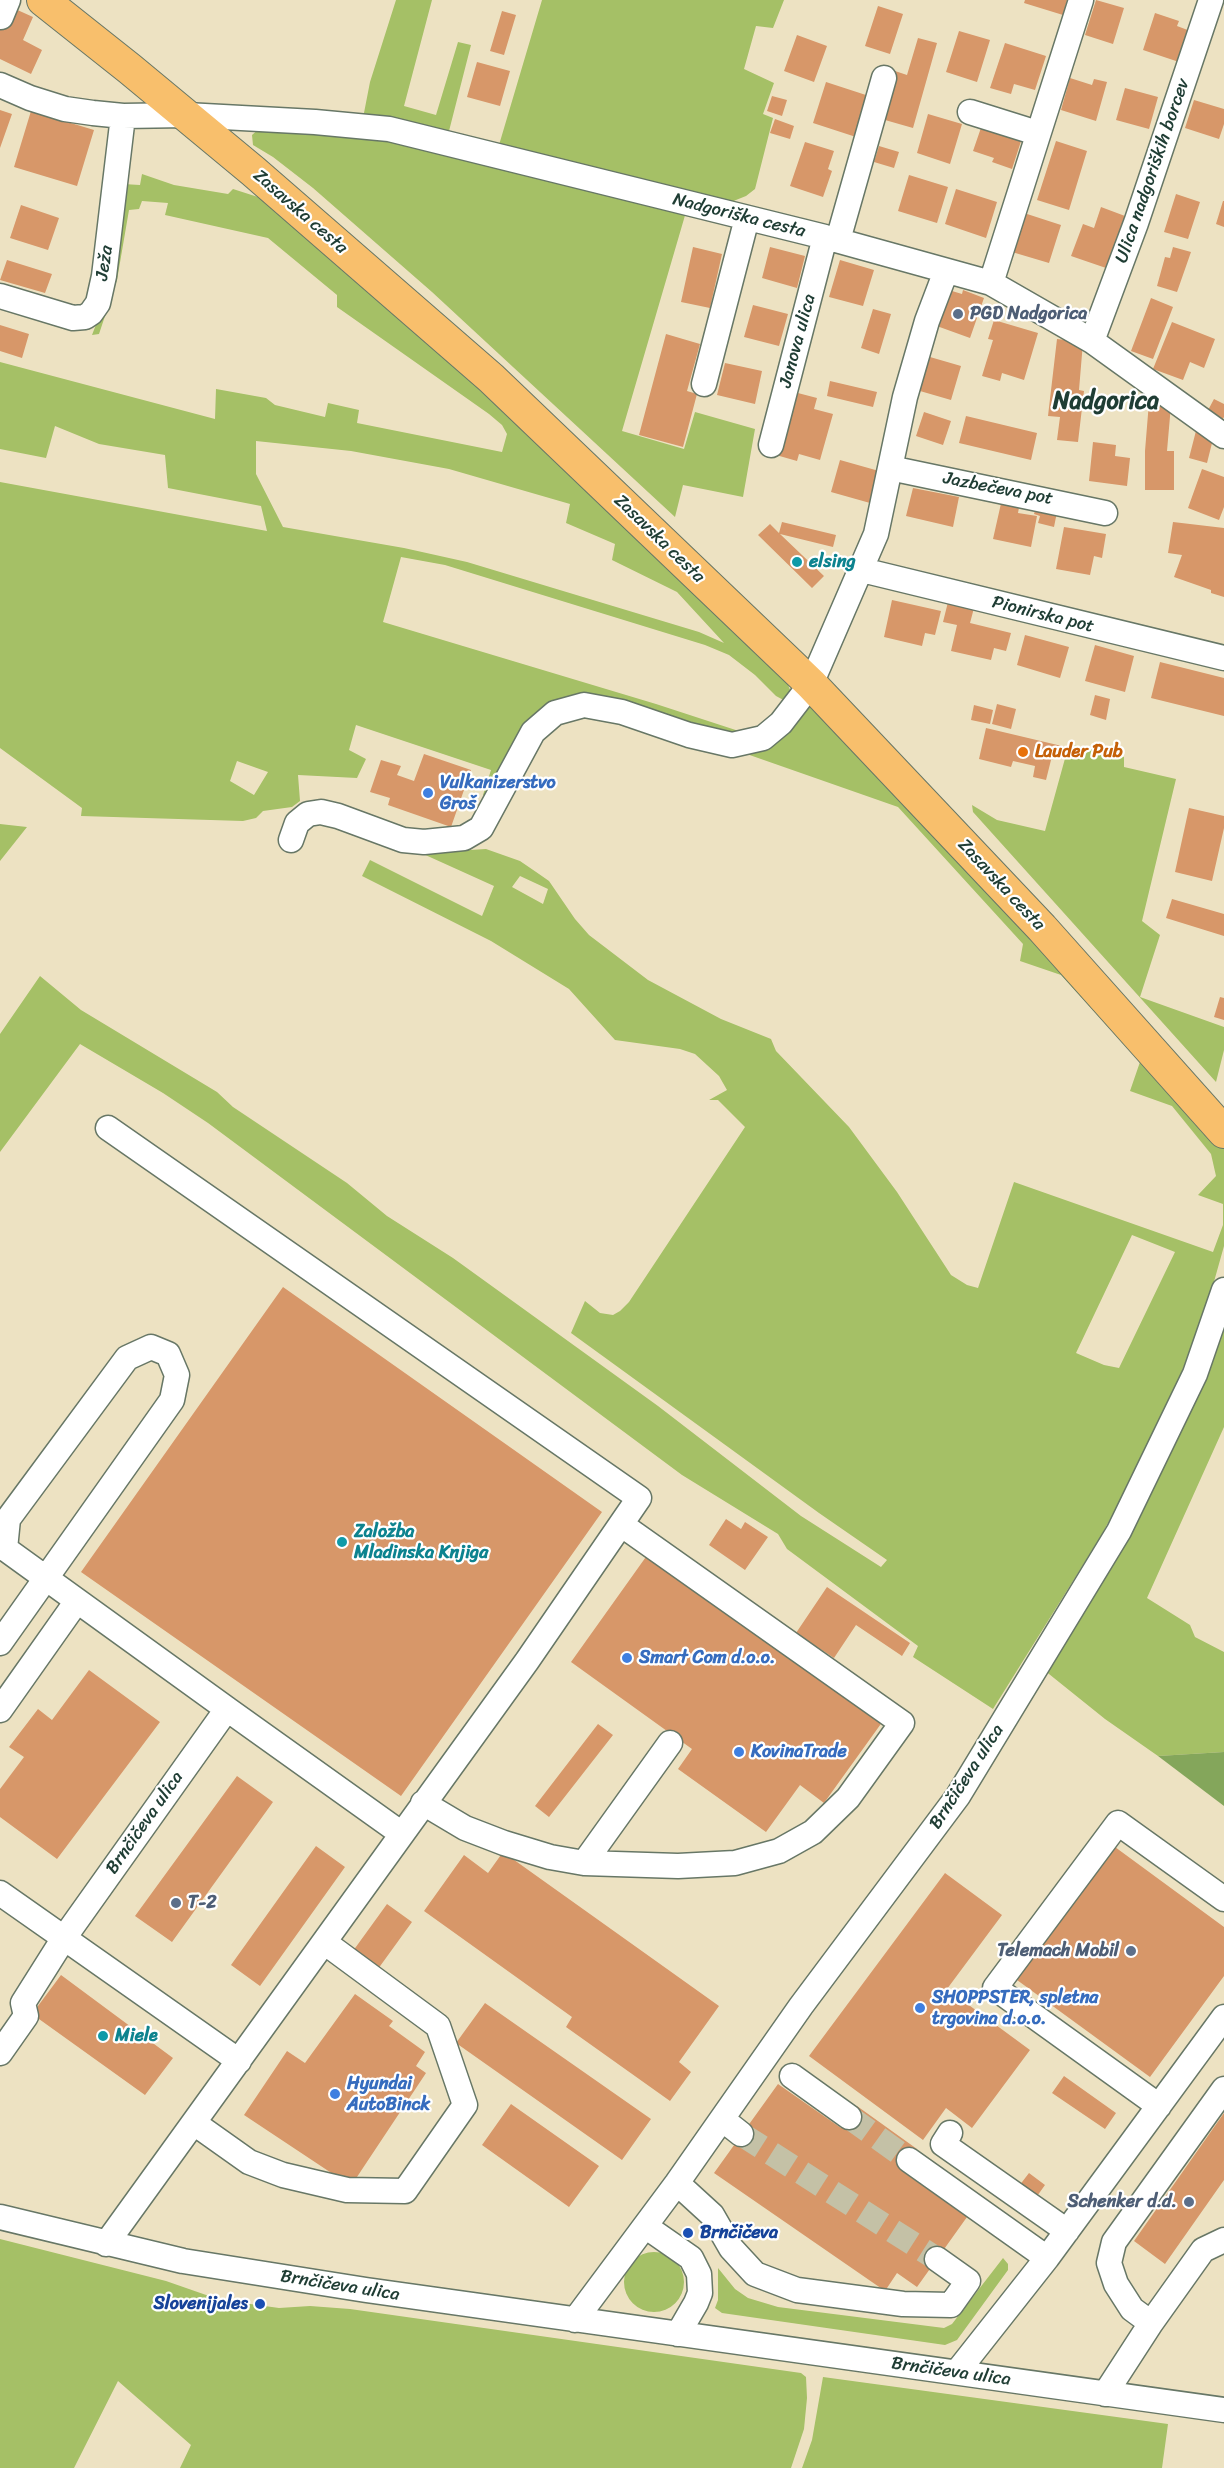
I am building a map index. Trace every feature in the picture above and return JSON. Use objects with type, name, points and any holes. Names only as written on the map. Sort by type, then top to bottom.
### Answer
[{"type":"main road","name":"Zasavska cesta","points":[[43,0],[198,116],[491,378],[811,684],[1042,928],[1224,1132]]},
{"type":"street","points":[[1,17],[8,0]]},
{"type":"street","points":[[991,283],[1081,0]]},
{"type":"street","name":"Ulica nadgoriških borcev","points":[[1092,341],[1136,223],[1211,0]]},
{"type":"street","name":"Janova ulica","points":[[771,445],[832,238],[884,78]]},
{"type":"street","points":[[0,85],[30,98],[65,109],[123,116],[198,116]]},
{"type":"street","points":[[970,112],[1037,133]]},
{"type":"street","name":"Ježa","points":[[0,296],[73,318],[91,314],[98,303],[104,276],[123,116]]},
{"type":"street","name":"Nadgoriška cesta","points":[[198,116],[315,122],[389,129],[832,238],[991,283],[1092,341],[1224,436]]},
{"type":"street","points":[[704,384],[747,218]]},
{"type":"street","points":[[291,840],[297,823],[308,814],[321,812],[403,840],[424,842],[464,838],[481,828],[533,732],[555,713],[584,705],[602,707],[652,720],[689,735],[732,745],[763,738],[781,723],[811,684],[876,534],[905,397],[927,321],[946,271]]},
{"type":"street","name":"Jazbečeva pot","points":[[890,468],[1105,513]]},
{"type":"street","name":"Pionirska pot","points":[[862,570],[1224,658]]},
{"type":"street","points":[[106,2244],[527,1661],[639,1498],[108,1128]]},
{"type":"street","name":"Brnčičeva ulica","points":[[575,2320],[676,2183],[801,2006],[971,1776],[1119,1531],[1195,1374],[1224,1290]]},
{"type":"street","points":[[0,1643],[46,1578],[172,1400],[177,1375],[168,1354],[151,1347],[126,1358],[8,1520],[3,1547],[46,1578],[77,1600],[227,1709],[402,1834]]},
{"type":"street","points":[[423,1803],[465,1828],[504,1844],[584,1863],[678,1866],[735,1863],[779,1851],[813,1832],[848,1798],[902,1723],[622,1525]]},
{"type":"street","points":[[0,1710],[77,1600]]},
{"type":"street","name":"Brnčičeva ulica","points":[[0,2053],[26,2016],[23,2003],[64,1938],[227,1709]]},
{"type":"street","points":[[584,1863],[670,1743]]},
{"type":"street","points":[[1159,2106],[995,1988],[1118,1823],[1224,1899]]},
{"type":"street","points":[[0,1893],[239,2061]]},
{"type":"street","points":[[194,2123],[249,2162],[283,2175],[347,2190],[405,2191],[465,2105],[438,2026],[324,1942]]},
{"type":"street","points":[[957,2372],[1047,2258],[1224,2017]]},
{"type":"street","points":[[792,2076],[849,2117]]},
{"type":"street","points":[[1151,2323],[1132,2309],[1116,2284],[1109,2263],[1114,2242],[1224,2089]]},
{"type":"street","points":[[722,2119],[741,2134]]},
{"type":"street","points":[[950,2133],[943,2144],[1067,2231]]},
{"type":"street","points":[[909,2160],[1047,2258]]},
{"type":"street","points":[[676,2183],[712,2215],[731,2248],[754,2274],[797,2290],[903,2304],[951,2305],[968,2281],[937,2259]]},
{"type":"street","name":"Brnčičeva ulica","points":[[0,2217],[106,2244],[195,2263],[575,2320],[1224,2410]]},
{"type":"street","points":[[645,2226],[692,2258],[699,2274],[699,2293],[696,2303],[678,2334]]},
{"type":"street","points":[[1105,2394],[1151,2323],[1203,2250],[1224,2240]]},
{"type":"green space","points":[[396,0],[432,0],[404,106],[436,115],[458,42],[471,45],[449,131],[363,118],[370,82]]},
{"type":"green space","points":[[542,0],[784,0],[773,28],[756,26],[744,69],[774,83],[763,114],[773,118],[755,189],[746,196],[726,204],[499,145]]},
{"type":"green space","points":[[260,128],[306,130],[409,144],[686,212],[622,431],[684,449],[695,412],[755,429],[743,497],[683,485],[675,517],[432,292],[313,188],[273,157],[253,145],[252,135]]},
{"type":"green space","points":[[142,174],[174,185],[228,194],[233,189],[261,198],[414,326],[785,676],[790,690],[789,703],[776,696],[755,675],[729,655],[705,645],[445,565],[401,557],[383,622],[656,704],[754,736],[747,738],[573,702],[486,796],[483,795],[491,770],[356,725],[349,750],[366,759],[357,778],[298,775],[300,801],[292,807],[263,811],[256,818],[243,821],[81,816],[82,808],[0,748],[0,482],[267,531],[261,506],[168,488],[165,455],[99,444],[55,426],[46,458],[0,449],[0,362],[215,419],[216,389],[266,398],[275,405],[325,417],[328,403],[359,410],[357,423],[502,452],[507,434],[502,425],[489,414],[337,307],[337,295],[268,238],[165,215],[168,203],[142,201],[139,209],[129,210],[117,280],[99,334],[92,335],[110,288],[123,184],[140,185]],"holes":[[[256,441],[351,451],[449,469],[570,504],[566,523],[615,544],[612,560],[677,592],[724,643],[699,632],[467,562],[404,548],[283,527],[256,474]],[[237,761],[268,772],[254,795],[230,781]]]},
{"type":"green space","points":[[816,707],[1224,1146],[1224,1246],[1208,1303],[1177,1384],[1139,1465],[1101,1536],[993,1709],[913,1657],[918,1646],[787,1549],[778,1534],[682,1475],[208,1123],[163,1093],[80,1044],[0,1152],[0,1034],[40,976],[81,1010],[217,1092],[233,1107],[347,1183],[387,1216],[453,1258],[658,1406],[801,1516],[881,1567],[887,1560],[571,1333],[585,1301],[600,1313],[613,1315],[629,1302],[745,1127],[718,1100],[709,1100],[727,1090],[719,1076],[695,1054],[680,1049],[615,1040],[569,989],[491,941],[362,876],[370,860],[482,916],[494,886],[421,853],[486,849],[520,861],[549,881],[589,935],[648,980],[721,1019],[771,1039],[776,1051],[849,1127],[897,1192],[951,1275],[967,1285],[978,1288],[1014,1182],[1213,1252],[1223,1225],[1223,1204],[1198,1195],[1216,1176],[1211,1154],[1172,1106],[1130,1091],[1140,1062],[1061,975],[1020,961],[1023,944],[898,807],[741,752],[803,709]],"holes":[[[520,876],[548,889],[543,904],[512,887]],[[1132,1235],[1175,1252],[1119,1368],[1104,1365],[1076,1353]]]},
{"type":"green space","points":[[1069,744],[1124,757],[1124,767],[1176,779],[1142,921],[1160,935],[1140,997],[1224,1027],[1224,1050],[1216,1082],[973,812],[972,805],[997,820],[1045,831]]},
{"type":"green space","points":[[0,824],[27,827],[0,861]]},
{"type":"green space","points":[[1224,1322],[1224,1427],[1147,1598],[1190,1625],[1195,1637],[1224,1652],[1224,1752],[1158,1756],[1105,1719],[1044,1670]]},
{"type":"green space","points":[[1224,1752],[1224,1806],[1158,1756]]},
{"type":"green space","points":[[0,2239],[166,2281],[209,2296],[236,2302],[279,2308],[310,2306],[350,2309],[801,2373],[806,2377],[807,2398],[804,2429],[791,2468],[180,2468],[191,2445],[118,2381],[74,2468],[0,2468]]},
{"type":"green space","points":[[654,2252],[671,2257],[679,2265],[684,2282],[679,2299],[671,2307],[654,2312],[637,2307],[629,2299],[624,2282],[629,2265],[637,2257]]},
{"type":"green space","points":[[1003,2258],[1008,2264],[1008,2270],[957,2340],[945,2345],[722,2313],[715,2308],[718,2300],[718,2268],[735,2289],[748,2298],[778,2307],[944,2328],[952,2324]]},
{"type":"green space","points":[[823,2377],[1168,2424],[1162,2468],[802,2468],[812,2440]]},
{"type":"building","points":[[1025,0],[1067,0],[1063,15],[1024,3]]},
{"type":"building","points":[[1096,0],[1124,8],[1113,44],[1085,35]]},
{"type":"building","points":[[878,6],[903,14],[890,54],[865,46]]},
{"type":"building","points":[[13,8],[33,17],[23,40],[42,50],[31,74],[0,59],[0,23]]},
{"type":"building","points":[[502,11],[516,15],[504,55],[490,51]]},
{"type":"building","points":[[1155,13],[1179,21],[1177,26],[1193,32],[1182,63],[1143,50]]},
{"type":"building","points":[[959,31],[990,40],[977,82],[946,72]]},
{"type":"building","points":[[797,35],[827,46],[814,82],[784,71]]},
{"type":"building","points":[[918,38],[937,43],[913,128],[878,118],[892,70],[907,75]]},
{"type":"building","points":[[1005,43],[1046,56],[1035,90],[1014,84],[1011,94],[990,88]]},
{"type":"building","points":[[477,62],[510,71],[500,106],[467,97]]},
{"type":"building","points":[[1070,78],[1092,85],[1094,79],[1107,82],[1096,121],[1061,110]]},
{"type":"building","points":[[826,82],[869,96],[856,137],[813,123]]},
{"type":"building","points":[[1125,88],[1158,97],[1149,129],[1116,120]]},
{"type":"building","points":[[772,96],[787,100],[782,116],[767,111]]},
{"type":"building","points":[[1194,100],[1224,109],[1224,124],[1219,139],[1185,128]]},
{"type":"building","points":[[0,110],[12,114],[0,148]]},
{"type":"building","points":[[31,111],[94,130],[77,186],[14,167]]},
{"type":"building","points":[[928,114],[962,124],[950,164],[917,153]]},
{"type":"building","points":[[775,119],[794,126],[790,139],[770,133]]},
{"type":"building","points":[[983,122],[1023,135],[1012,169],[992,162],[994,158],[973,151]]},
{"type":"building","points":[[1056,141],[1087,151],[1069,210],[1037,200]]},
{"type":"building","points":[[805,142],[834,151],[828,169],[832,171],[823,197],[790,186]]},
{"type":"building","points":[[879,146],[899,152],[894,168],[874,162]]},
{"type":"building","points":[[909,175],[948,187],[937,223],[898,211]]},
{"type":"building","points":[[956,189],[997,202],[986,238],[945,224]]},
{"type":"building","points":[[1176,194],[1200,202],[1188,239],[1164,232]]},
{"type":"building","points":[[1224,201],[1224,227],[1216,224]]},
{"type":"building","points":[[21,205],[59,218],[48,250],[10,238]]},
{"type":"building","points":[[1101,207],[1125,216],[1106,268],[1071,256],[1083,224],[1094,228]]},
{"type":"building","points":[[1024,213],[1061,225],[1049,263],[1012,252]]},
{"type":"building","points":[[693,247],[722,254],[710,308],[681,302]]},
{"type":"building","points":[[770,247],[805,256],[797,288],[762,278]]},
{"type":"building","points":[[1173,247],[1191,252],[1177,292],[1157,286],[1165,257],[1170,258]]},
{"type":"building","points":[[7,260],[52,274],[45,293],[0,280]]},
{"type":"building","points":[[840,260],[874,270],[863,306],[829,297]]},
{"type":"building","name":"PGD Nadgorica","points":[[942,288],[962,294],[963,290],[984,298],[970,338],[934,325]]},
{"type":"building","points":[[1151,298],[1173,307],[1153,359],[1131,351]]},
{"type":"building","points":[[753,305],[788,314],[779,346],[744,337]]},
{"type":"building","points":[[873,309],[891,314],[879,354],[861,348]]},
{"type":"building","points":[[994,320],[1038,333],[1024,380],[1002,373],[1000,381],[982,376],[993,340],[988,339]]},
{"type":"building","points":[[1172,322],[1215,339],[1204,368],[1190,362],[1183,380],[1153,369]]},
{"type":"building","points":[[0,325],[29,334],[22,358],[0,351]]},
{"type":"building","points":[[666,334],[700,344],[687,391],[697,394],[683,447],[639,435]]},
{"type":"building","points":[[1057,339],[1083,342],[1079,390],[1084,391],[1078,442],[1057,440],[1060,417],[1048,416]]},
{"type":"building","points":[[930,357],[961,366],[951,400],[920,391]]},
{"type":"building","points":[[725,363],[762,371],[755,404],[717,395]]},
{"type":"building","points":[[830,381],[877,392],[873,407],[827,396]]},
{"type":"building","points":[[794,392],[817,398],[814,409],[833,414],[820,460],[799,454],[797,461],[776,455]]},
{"type":"building","points":[[1214,399],[1224,404],[1224,417],[1221,422],[1206,414]]},
{"type":"building","points":[[1149,402],[1171,405],[1167,451],[1174,451],[1174,490],[1145,490]]},
{"type":"building","points":[[924,412],[951,421],[943,445],[916,436]]},
{"type":"building","points":[[966,416],[1037,433],[1031,460],[959,443]]},
{"type":"building","points":[[1197,427],[1213,439],[1207,463],[1189,458]]},
{"type":"building","points":[[1093,442],[1116,445],[1115,456],[1130,458],[1127,486],[1089,481]]},
{"type":"building","points":[[840,460],[879,471],[870,503],[831,492]]},
{"type":"building","points":[[1202,469],[1224,477],[1224,507],[1219,520],[1188,508]]},
{"type":"building","points":[[913,488],[959,497],[953,527],[906,516]]},
{"type":"building","points":[[1002,499],[1020,502],[1018,513],[1037,516],[1031,547],[993,539]]},
{"type":"building","points":[[1037,503],[1058,507],[1054,527],[1038,523],[1040,516],[1034,514]]},
{"type":"building","name":"elsing","points":[[782,522],[836,535],[833,547],[780,534],[824,576],[812,588],[758,535],[770,524],[779,533]]},
{"type":"building","points":[[1173,522],[1224,528],[1224,597],[1174,577],[1182,555],[1168,553]]},
{"type":"building","points":[[1064,527],[1106,534],[1102,558],[1094,556],[1090,575],[1056,569]]},
{"type":"building","points":[[892,600],[941,611],[935,635],[925,633],[922,646],[884,637]]},
{"type":"building","points":[[948,602],[974,608],[970,623],[1011,633],[1006,651],[994,648],[991,660],[951,651],[957,625],[943,622]]},
{"type":"building","points":[[1025,635],[1069,647],[1060,678],[1017,665]]},
{"type":"building","points":[[1095,645],[1134,656],[1125,692],[1085,681]]},
{"type":"building","points":[[1160,662],[1224,678],[1224,716],[1151,698]]},
{"type":"building","points":[[1095,695],[1110,699],[1106,720],[1090,715]]},
{"type":"building","points":[[997,704],[1016,709],[1011,729],[992,724]]},
{"type":"building","points":[[974,705],[993,710],[990,724],[971,720]]},
{"type":"building","name":"Lauder Pub","points":[[986,728],[1066,747],[1063,759],[1052,756],[1046,780],[1033,777],[1035,766],[1013,761],[1011,767],[979,759]]},
{"type":"building","name":"Vulkanizerstvo Groš","points":[[424,754],[471,770],[451,827],[388,805],[390,798],[370,792],[381,760],[401,766],[397,775],[414,781]]},
{"type":"building","points":[[1189,808],[1224,816],[1224,828],[1212,881],[1175,872]]},
{"type":"building","points":[[1172,899],[1224,914],[1224,936],[1166,918]]},
{"type":"building","points":[[1220,997],[1224,998],[1224,1020],[1214,1017]]},
{"type":"building","name":"Založba Mladinska Knjiga","points":[[283,1287],[602,1512],[401,1796],[81,1572]]},
{"type":"building","points":[[726,1519],[741,1529],[745,1522],[768,1537],[745,1570],[709,1545]]},
{"type":"building","points":[[648,1554],[883,1721],[824,1803],[800,1785],[766,1832],[678,1769],[692,1749],[571,1662]]},
{"type":"building","points":[[827,1587],[910,1643],[902,1656],[856,1625],[834,1658],[796,1633]]},
{"type":"building","points":[[89,1670],[160,1722],[57,1859],[0,1817],[0,1789],[24,1757],[9,1747],[38,1709],[52,1720]]},
{"type":"building","points":[[598,1724],[613,1735],[549,1817],[535,1806]]},
{"type":"building","points":[[237,1776],[273,1802],[172,1942],[135,1916]]},
{"type":"building","points":[[316,1846],[345,1867],[260,1986],[231,1965]]},
{"type":"building","name":"Telemach Mobil","points":[[1115,1847],[1224,1927],[1224,1976],[1150,2077],[1017,1980]]},
{"type":"building","points":[[503,1852],[719,2006],[679,2062],[691,2072],[670,2101],[566,2027],[572,2017],[424,1911],[464,1855],[488,1873]]},
{"type":"building","points":[[945,1873],[1002,1915],[947,1989],[1030,2050],[972,2128],[946,2108],[923,2140],[809,2056]]},
{"type":"building","points":[[387,1904],[412,1922],[378,1969],[353,1951]]},
{"type":"building","name":"Miele","points":[[61,1975],[173,2058],[145,2095],[32,2014]]},
{"type":"building","name":"Hyundai AutoBinck","points":[[355,1994],[393,2021],[389,2026],[425,2052],[416,2066],[426,2073],[351,2186],[244,2115],[287,2051],[305,2063]]},
{"type":"building","points":[[485,2003],[651,2119],[622,2160],[456,2043]]},
{"type":"building","points":[[1064,2076],[1116,2113],[1105,2129],[1052,2093]]},
{"type":"building","points":[[778,2084],[841,2128],[857,2106],[917,2149],[902,2171],[967,2217],[917,2287],[897,2273],[885,2291],[714,2173]]},
{"type":"building","points":[[511,2104],[599,2166],[569,2207],[482,2145]]},
{"type":"building","points":[[1224,2113],[1224,2180],[1165,2264],[1134,2241]]},
{"type":"building","points":[[1029,2173],[1045,2185],[1035,2199],[1019,2186]]},
{"type":"tunnel","points":[[849,2117],[909,2160]]},
{"type":"tunnel","points":[[741,2134],[937,2259]]},
{"type":"place","name":"PGD Nadgorica","points":[[958,314]]},
{"type":"place","name":"elsing","points":[[797,562]]},
{"type":"place","name":"Lauder Pub","points":[[1023,752]]},
{"type":"place","name":"Vulkanizerstvo Groš","points":[[428,793]]},
{"type":"place","name":"Založba Mladinska Knjiga","points":[[342,1542]]},
{"type":"place","name":"Smart Com d.o.o.","points":[[627,1658]]},
{"type":"place","name":"KovinaTrade","points":[[739,1752]]},
{"type":"place","name":"T-2","points":[[176,1903]]},
{"type":"place","name":"Telemach Mobil","points":[[1131,1951]]},
{"type":"place","name":"SHOPPSTER, spletna trgovina d.o.o.","points":[[920,2008]]},
{"type":"place","name":"Miele","points":[[103,2036]]},
{"type":"place","name":"Hyundai AutoBinck","points":[[335,2094]]},
{"type":"place","name":"Schenker d.d.","points":[[1189,2202]]},
{"type":"place","name":"Brnčičeva","points":[[688,2233]]},
{"type":"place","name":"Slovenijales","points":[[260,2304]]},
{"type":"district","name":"Nadgorica","points":[[1106,402]]}]
